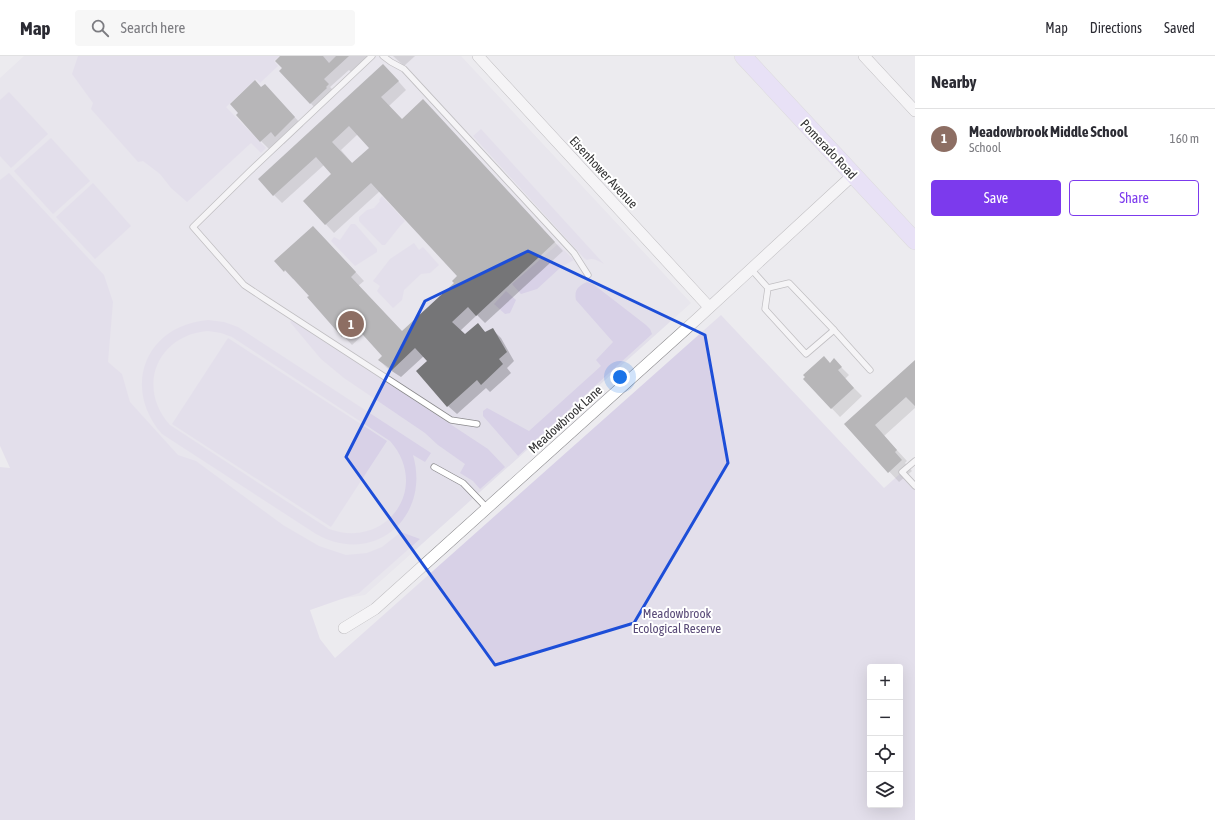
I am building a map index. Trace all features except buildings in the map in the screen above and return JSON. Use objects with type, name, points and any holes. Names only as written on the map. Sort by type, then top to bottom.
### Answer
[{"type":"main road","name":"Pomerado Road","points":[[743,56],[915,242]]},
{"type":"street","name":"Eisenhower Avenue","points":[[478,56],[709,307]]},
{"type":"street","points":[[864,56],[915,111]]},
{"type":"street","name":"Meadowbrook Lane","points":[[344,628],[375,609],[853,175]]},
{"type":"lane","points":[[372,56],[193,227],[244,285],[451,420],[477,424]]},
{"type":"lane","points":[[383,56],[404,69],[574,253],[588,275]]},
{"type":"lane","points":[[750,269],[768,288]]},
{"type":"lane","points":[[768,288],[789,283],[870,370]]},
{"type":"lane","points":[[768,288],[765,309],[806,354],[834,330]]},
{"type":"lane","points":[[915,461],[902,472],[915,486]]},
{"type":"lane","points":[[434,467],[463,483],[487,508]]},
{"type":"highlighted area","points":[[528,251],[705,335],[728,463],[634,623],[495,665],[346,457],[425,301]]},
{"type":"shaded area","points":[[24,56],[461,56],[691,303],[365,595],[339,599],[310,610],[0,288],[0,78]]},
{"type":"green space","points":[[78,56],[279,56],[274,61],[278,66],[260,83],[256,79],[226,107],[266,148],[261,153],[251,143],[187,202],[171,188],[160,174],[143,161],[138,162],[91,109],[93,103],[72,74]]},
{"type":"green space","points":[[9,92],[48,134],[11,168],[0,156],[0,100]]},
{"type":"green space","points":[[481,129],[604,264],[596,260],[587,260],[584,258],[473,136]]},
{"type":"green space","points":[[51,138],[90,181],[53,214],[14,171]]},
{"type":"green space","name":"Meadowbrook Ecological Reserve","points":[[9,173],[104,275],[113,302],[108,362],[122,374],[130,402],[178,455],[196,461],[283,525],[319,546],[346,555],[367,553],[382,547],[401,532],[420,539],[359,593],[310,610],[320,639],[335,658],[721,315],[884,488],[902,472],[915,487],[915,820],[0,820],[0,467],[10,468],[0,446],[0,180]]},
{"type":"green space","points":[[93,183],[131,226],[95,259],[56,217]]},
{"type":"green space","points":[[382,196],[405,221],[385,245],[382,245],[359,221],[359,217],[367,210],[374,208]]},
{"type":"green space","points":[[351,224],[355,224],[377,249],[377,252],[355,266],[331,241],[334,237],[340,240]]},
{"type":"green space","points":[[414,243],[419,250],[423,247],[439,265],[430,273],[421,274],[404,290],[402,300],[393,308],[377,291],[380,286],[373,281],[390,259]]},
{"type":"green space","points":[[558,244],[574,260],[561,267],[537,289],[521,294],[512,284]]},
{"type":"green space","points":[[587,282],[593,284],[646,325],[652,334],[518,456],[483,416],[483,411],[487,408],[529,431],[601,366],[596,360],[613,342],[576,300],[577,289]]},
{"type":"green space","points":[[506,291],[516,300],[510,313],[505,314],[494,304]]},
{"type":"green space","points":[[208,320],[224,322],[238,327],[431,453],[425,462],[413,455],[416,478],[414,498],[406,516],[393,530],[377,540],[358,544],[338,543],[316,534],[162,434],[150,416],[143,397],[142,379],[146,361],[155,346],[169,333],[187,324]],"holes":[[[208,331],[221,333],[232,337],[390,441],[402,459],[406,477],[404,495],[397,510],[385,523],[369,531],[350,533],[329,529],[170,425],[160,410],[154,395],[154,380],[157,365],[165,352],[176,342],[190,335]]]},
{"type":"green space","points":[[292,320],[488,449],[505,467],[480,489],[473,481],[460,473],[465,464],[438,445],[425,433],[344,378],[321,359],[290,322]]},
{"type":"green space","points":[[228,338],[387,441],[331,527],[172,424]]},
{"type":"place","name":"Meadowbrook Middle School","points":[[351,324]]}]
